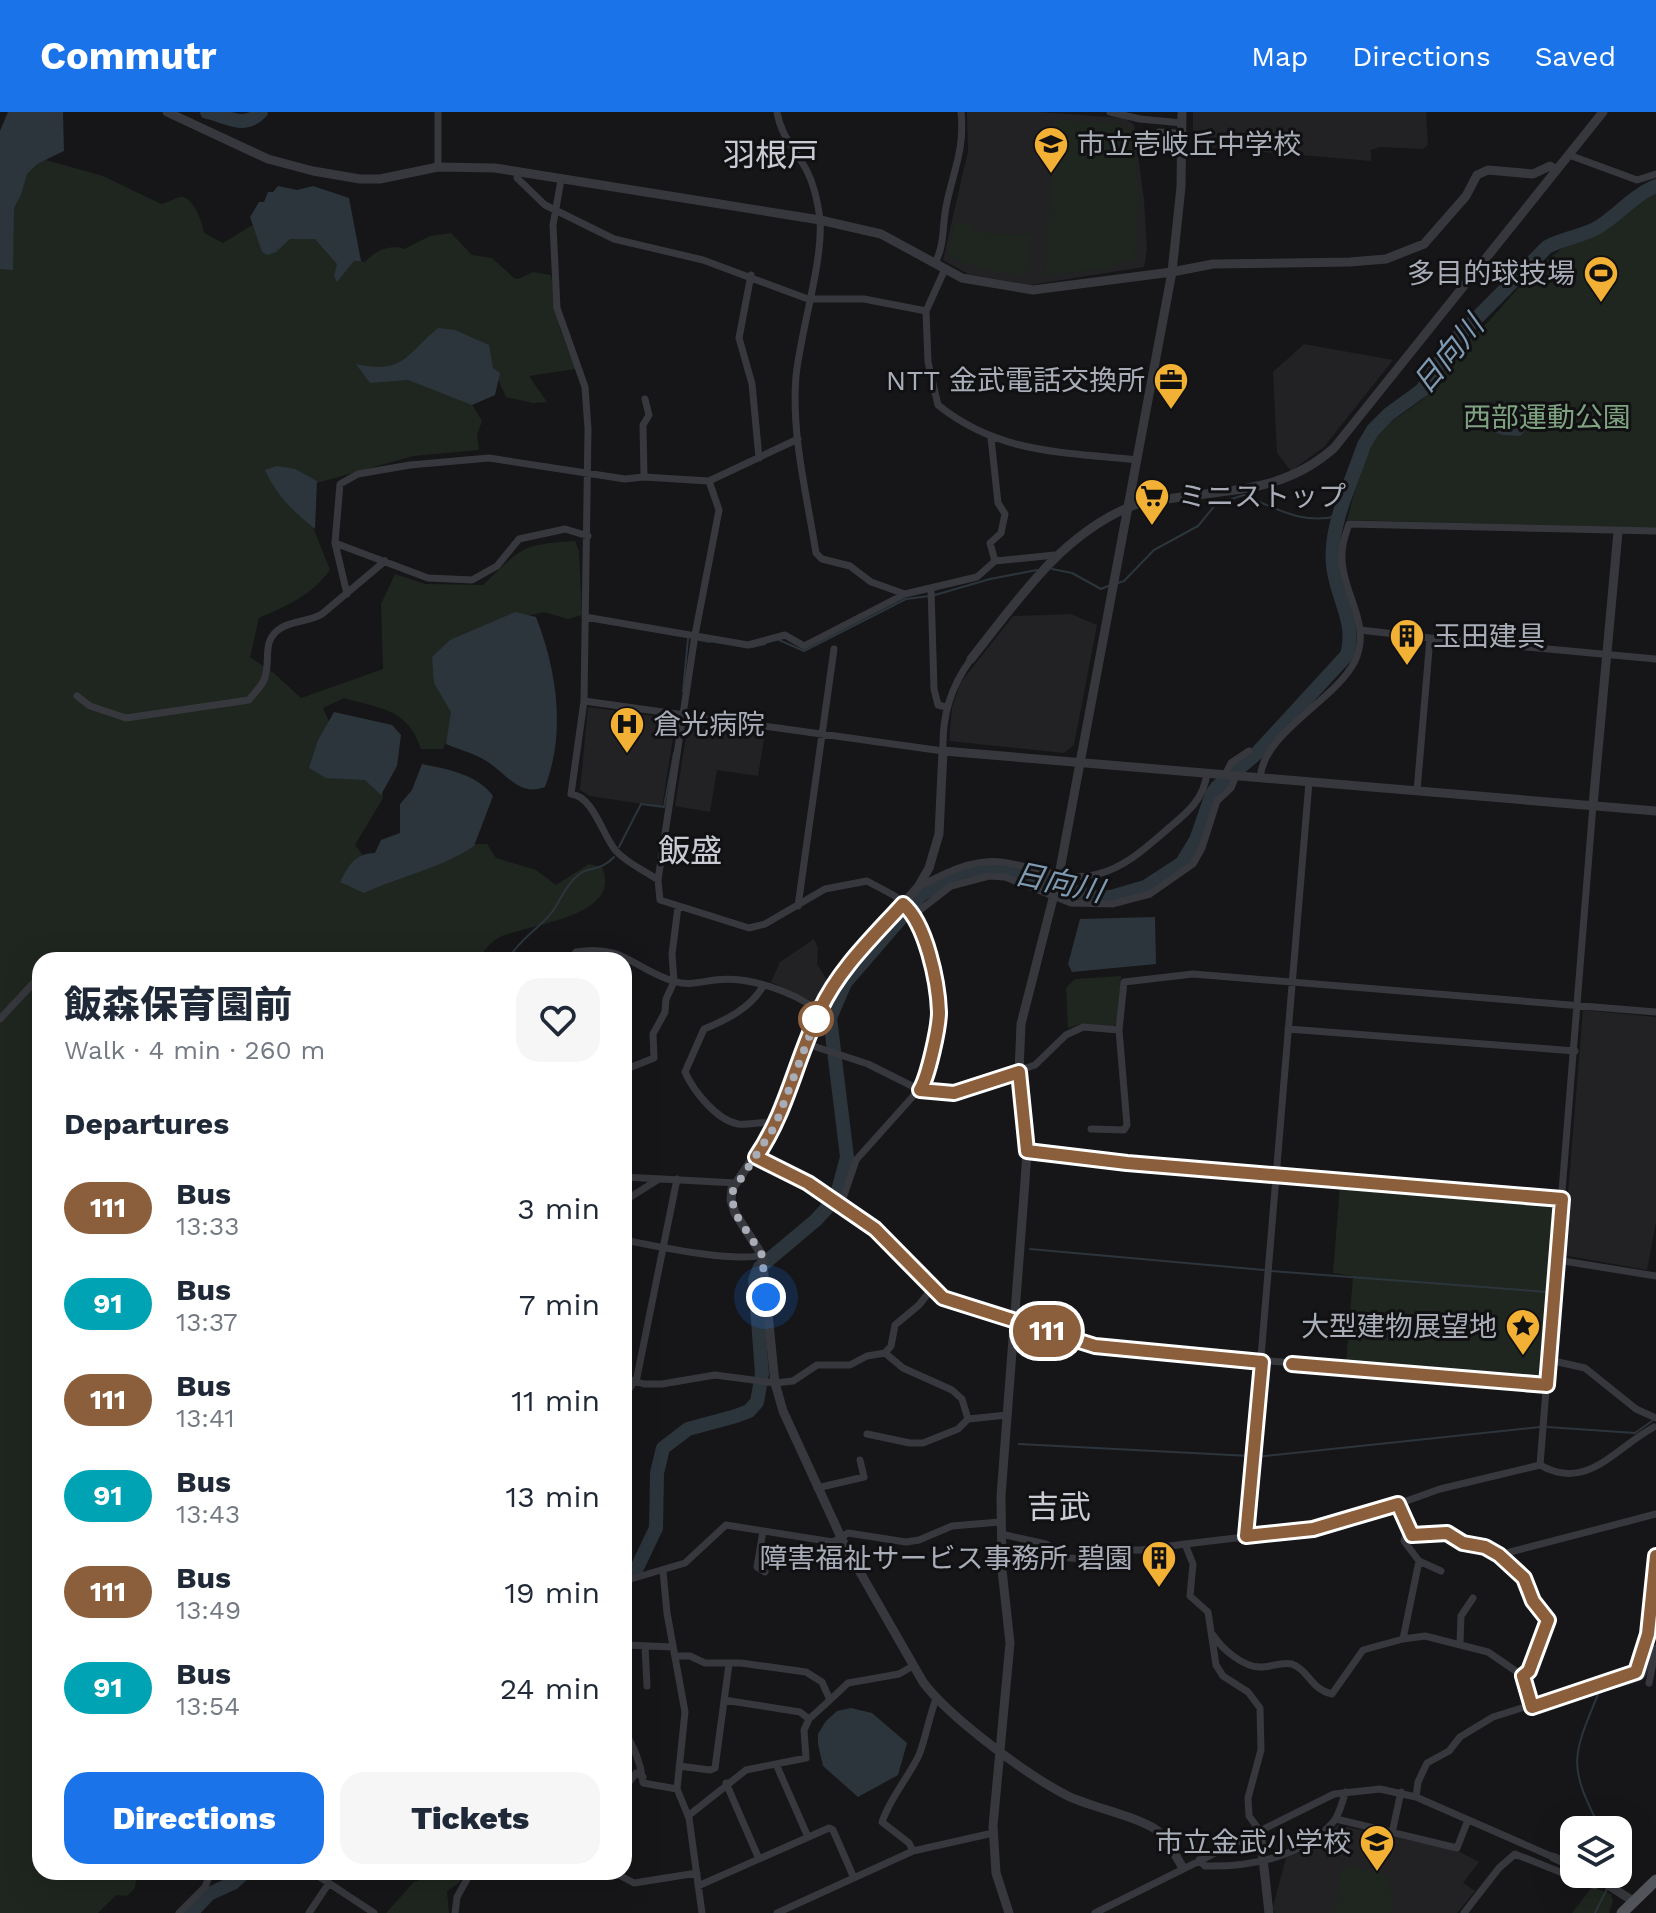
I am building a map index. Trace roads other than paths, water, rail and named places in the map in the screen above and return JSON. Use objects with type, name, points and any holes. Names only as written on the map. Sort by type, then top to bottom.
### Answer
[{"type":"main road","points":[[1622,1913],[1656,1880]]},
{"type":"street","points":[[167,112],[241,148],[313,171],[370,179],[438,167],[477,166],[820,220],[881,234],[962,278],[1033,290],[1213,264],[1386,259],[1424,244],[1466,196],[1477,175],[1488,170],[1533,174],[1550,166],[1556,170]]},
{"type":"street","points":[[438,112],[438,167]]},
{"type":"street","points":[[777,112],[789,146],[807,171],[820,220],[818,252],[796,381],[798,439],[816,553],[822,559],[850,566],[871,582],[905,594]]},
{"type":"street","points":[[935,263],[942,250],[945,210],[962,152],[961,112]]},
{"type":"street","points":[[1110,112],[1182,123]]},
{"type":"street","points":[[1183,1868],[1159,1832],[1065,1794],[936,1699],[913,1666],[841,1537],[771,1383],[762,1257],[735,1213],[731,1200],[736,1183],[775,1126],[819,1011],[853,958],[918,887],[929,868],[939,834],[946,707],[959,676],[1035,579],[1055,555],[1082,533],[1128,507],[1282,481],[1312,467],[1334,448],[1603,112]]},
{"type":"street","points":[[1009,1913],[996,1873],[993,1833],[1010,1643],[1000,1522],[1027,1151],[1019,1072],[1021,1024],[1058,877],[1172,272],[1182,123]]},
{"type":"street","points":[[1182,123],[1159,132],[1159,145],[1182,147]]},
{"type":"street","points":[[1569,155],[1637,180],[1656,174]]},
{"type":"street","points":[[518,172],[517,178],[545,205],[555,207],[614,239],[751,275],[808,299],[864,299],[926,311]]},
{"type":"street","points":[[561,180],[555,207],[552,248],[557,308],[585,387],[588,472],[584,701],[571,794],[579,795],[588,803],[618,853],[658,880]]},
{"type":"street","points":[[945,269],[926,311],[928,362],[938,405],[991,438],[1035,451],[1137,460]]},
{"type":"street","points":[[751,275],[739,338],[752,384],[759,458]]},
{"type":"street","points":[[644,477],[643,425],[649,415],[645,399]]},
{"type":"street","points":[[991,438],[998,503],[1005,514],[1001,533],[990,543],[995,561]]},
{"type":"street","points":[[347,594],[335,543],[340,484],[358,474],[449,459],[489,458],[625,479],[644,477],[709,481],[798,439]]},
{"type":"street","points":[[709,481],[719,510],[695,635],[658,880],[660,900],[749,928],[798,906],[825,889],[867,881],[881,886],[915,914],[929,954],[939,1015],[920,1090],[900,1108],[856,1160],[840,1207]]},
{"type":"street","points":[[1260,778],[1268,755],[1354,663],[1360,630],[1342,560],[1349,524],[1656,531]]},
{"type":"street","points":[[335,543],[428,578],[472,580],[497,566],[519,539],[565,529],[588,536]]},
{"type":"street","points":[[1540,1465],[1618,532]]},
{"type":"street","points":[[585,617],[748,645],[785,635],[804,646],[905,594],[977,577],[995,561],[1055,555]]},
{"type":"street","points":[[77,696],[90,706],[126,718],[249,700],[264,679],[266,653],[270,638],[277,630],[288,624],[311,620],[385,561]]},
{"type":"street","points":[[931,589],[934,689],[938,705],[946,707]]},
{"type":"street","points":[[1360,630],[1656,659]]},
{"type":"street","points":[[1417,791],[1430,638]]},
{"type":"street","points":[[798,906],[834,649]]},
{"type":"street","points":[[584,701],[943,751],[1656,811]]},
{"type":"street","points":[[915,914],[951,886],[989,876],[1005,877],[1071,903],[1112,904],[1150,894],[1193,864],[1202,848],[1217,801],[1231,788],[1231,763],[1249,751]]},
{"type":"street","points":[[918,887],[958,868],[983,862],[1002,862],[1058,877],[1097,875],[1122,865],[1190,810],[1200,797],[1207,773]]},
{"type":"street","points":[[1246,1536],[1309,782]]},
{"type":"street","points":[[632,1067],[654,1058],[653,1034],[665,1012],[666,999],[674,982],[672,954],[678,907]]},
{"type":"street","points":[[576,952],[614,952]]},
{"type":"street","points":[[632,961],[674,982],[697,984],[732,980],[763,986],[798,998],[819,1011]]},
{"type":"street","points":[[1091,1129],[1124,1130],[1127,1125],[1119,1030],[1124,982],[1193,974],[1656,1012]]},
{"type":"street","points":[[0,1019],[32,985]]},
{"type":"street","points":[[763,986],[757,998],[704,1029],[685,1072],[691,1084],[724,1117],[738,1124],[767,1122],[775,1126]]},
{"type":"street","points":[[807,1044],[868,1064],[920,1090],[954,1093],[1019,1072],[1046,1056],[1066,1035],[1083,1027],[1119,1030]]},
{"type":"street","points":[[1288,1029],[1575,1051]]},
{"type":"street","points":[[1027,1151],[1276,1176],[1562,1199]]},
{"type":"street","points":[[756,1157],[808,1183],[875,1229],[943,1298],[1095,1346],[1547,1385]]},
{"type":"street","points":[[632,1177],[736,1183]]},
{"type":"street","points":[[632,1196],[661,1178]]},
{"type":"street","points":[[632,1385],[677,1179]]},
{"type":"street","points":[[632,1241],[762,1257]]},
{"type":"street","points":[[1557,1260],[1656,1276]]},
{"type":"street","points":[[632,1380],[662,1384],[715,1375],[771,1383],[793,1381],[817,1365],[850,1365],[867,1356],[885,1353],[891,1346],[895,1325],[919,1305],[933,1287]]},
{"type":"street","points":[[885,1353],[903,1368],[952,1390],[962,1399],[968,1419]]},
{"type":"street","points":[[1549,1360],[1585,1368],[1636,1409],[1654,1416]]},
{"type":"street","points":[[867,1434],[923,1443],[958,1429],[968,1419],[1007,1415]]},
{"type":"street","points":[[1001,1534],[1046,1544],[1069,1558],[1087,1559],[1105,1550],[1141,1550],[1313,1529],[1440,1489],[1540,1465],[1555,1474],[1569,1476],[1608,1461],[1655,1427]]},
{"type":"street","points":[[817,1488],[864,1477],[860,1460]]},
{"type":"street","points":[[1398,1504],[1412,1535],[1447,1533],[1463,1543],[1485,1547],[1499,1555],[1524,1578],[1533,1601],[1548,1620],[1529,1671],[1523,1676]]},
{"type":"street","points":[[1499,1555],[1656,1514]]},
{"type":"street","points":[[632,1579],[685,1563],[726,1525],[833,1542],[848,1533],[906,1542],[952,1526],[1000,1522]]},
{"type":"street","points":[[1408,1528],[1404,1541],[1419,1561],[1441,1571]]},
{"type":"street","points":[[763,1531],[757,1567],[765,1572]]},
{"type":"street","points":[[1185,1544],[1193,1564],[1190,1596],[1208,1612],[1216,1665],[1223,1676],[1248,1692],[1260,1708],[1261,1750],[1248,1798],[1249,1816],[1260,1831],[1269,1913]]},
{"type":"street","points":[[1416,1797],[1418,1782],[1427,1763],[1449,1751],[1460,1737],[1493,1717],[1636,1672],[1653,1620],[1656,1556]]},
{"type":"street","points":[[1403,1639],[1419,1561]]},
{"type":"street","points":[[663,1571],[685,1712],[677,1789],[688,1816],[702,1913]]},
{"type":"street","points":[[1460,1644],[1461,1616],[1473,1598]]},
{"type":"street","points":[[1212,1633],[1218,1643],[1246,1664],[1261,1667],[1283,1663],[1296,1665],[1319,1691],[1332,1694],[1363,1650],[1425,1636],[1460,1644],[1488,1652],[1523,1676],[1532,1707]]},
{"type":"street","points":[[632,1645],[674,1651],[705,1663],[806,1672],[822,1682],[830,1700]]},
{"type":"street","points":[[645,1646],[647,1686]]},
{"type":"street","points":[[1649,1683],[1656,1648]]},
{"type":"street","points":[[679,1766],[715,1768],[729,1664]]},
{"type":"street","points":[[688,1816],[746,1770],[806,1758],[804,1730],[809,1719],[848,1683],[899,1674],[913,1666]]},
{"type":"street","points":[[913,1851],[882,1822],[886,1808],[905,1783],[921,1751],[936,1699]]},
{"type":"street","points":[[724,1700],[800,1712],[809,1719]]},
{"type":"street","points":[[632,1748],[641,1758],[643,1783],[677,1789]]},
{"type":"street","points":[[776,1764],[808,1837]]},
{"type":"street","points":[[632,1778],[636,1773],[643,1777]]},
{"type":"street","points":[[726,1783],[759,1859]]},
{"type":"street","points":[[1095,1913],[1334,1794],[1366,1788],[1416,1797],[1560,1860]]},
{"type":"street","points":[[1199,1860],[1205,1866],[1221,1866],[1287,1854],[1315,1839],[1336,1819],[1346,1792]]},
{"type":"street","points":[[1392,1833],[1401,1792]]},
{"type":"street","points":[[1336,1819],[1457,1848],[1468,1820]]},
{"type":"street","points":[[698,1886],[829,1828],[833,1830],[854,1878]]},
{"type":"street","points":[[777,1913],[913,1851],[993,1833]]},
{"type":"street","points":[[1464,1913],[1499,1868],[1515,1854],[1560,1872]]},
{"type":"street","points":[[628,1880],[634,1883],[697,1873]]},
{"type":"street","points":[[179,1913],[205,1887],[208,1880]]},
{"type":"street","points":[[324,1880],[374,1913]]},
{"type":"street","points":[[455,1913],[457,1897],[467,1880]]},
{"type":"street","points":[[309,1913],[329,1883]]},
{"type":"street","points":[[1616,1888],[1633,1901]]},
{"type":"waterway","points":[[207,112],[242,121],[261,112]]},
{"type":"waterway","name":"日向川","points":[[632,1571],[636,1570],[656,1528],[657,1473],[663,1448],[688,1429],[749,1411],[757,1402],[762,1374],[755,1280],[760,1267],[816,1220],[836,1198],[847,1157],[830,1018],[845,983],[921,895],[962,872],[993,867],[1094,897],[1111,897],[1145,887],[1182,863],[1196,840],[1217,787],[1256,754],[1347,655],[1349,631],[1333,564],[1334,534],[1364,445],[1373,430],[1422,390],[1451,344],[1547,247],[1594,229],[1656,186]]},
{"type":"waterway","points":[[1118,583],[1124,581],[1154,550],[1198,526],[1216,504],[1244,495],[1303,517],[1341,515]]},
{"type":"waterway","points":[[1052,569],[1072,573],[1101,589],[1108,586]]},
{"type":"waterway","points":[[935,595],[990,579],[1037,570]]},
{"type":"waterway","points":[[779,640],[804,651],[906,599],[929,596]]},
{"type":"waterway","points":[[683,691],[688,639]]},
{"type":"waterway","points":[[699,640],[710,642]]},
{"type":"waterway","points":[[752,647],[765,644]]},
{"type":"waterway","points":[[619,847],[641,804],[664,807],[674,753]]},
{"type":"waterway","points":[[513,952],[548,917],[577,876],[604,865],[614,857]]},
{"type":"waterway","points":[[1030,1249],[1264,1270]]},
{"type":"waterway","points":[[1271,1271],[1548,1292]]},
{"type":"waterway","points":[[1547,1427],[1635,1433],[1652,1421]]},
{"type":"waterway","points":[[1256,1457],[1540,1427]]},
{"type":"waterway","points":[[1019,1444],[1250,1456]]},
{"type":"waterway","points":[[1594,1816],[1578,1775],[1577,1762],[1583,1733],[1599,1692],[1643,1678],[1656,1628]]},
{"type":"waterway","name":"日向川","points":[[191,1913],[209,1894],[236,1880]]},
{"type":"waterway","points":[[1595,1913],[1607,1889]]},
{"type":"place","name":"市立壱岐丘中学校","points":[[1051,175]]},
{"type":"place","name":"多目的球技場","points":[[1601,304]]},
{"type":"place","name":"NTT 金武電話交換所","points":[[1171,411]]},
{"type":"place","name":"ミニストップ","points":[[1152,527]]},
{"type":"place","name":"玉田建具","points":[[1407,667]]},
{"type":"place","name":"倉光病院","points":[[627,755]]},
{"type":"place","name":"大型建物展望地","points":[[1523,1357]]},
{"type":"place","name":"障害福祉サービス事務所 碧園","points":[[1159,1589]]},
{"type":"place","name":"市立金武小学校","points":[[1377,1873]]},
{"type":"district","name":"羽根戸","points":[[771,155]]},
{"type":"district","name":"飯盛","points":[[690,851]]},
{"type":"district","name":"吉武","points":[[1059,1507]]},
{"type":"park label","name":"西部運動公園","points":[[1547,417]]}]
